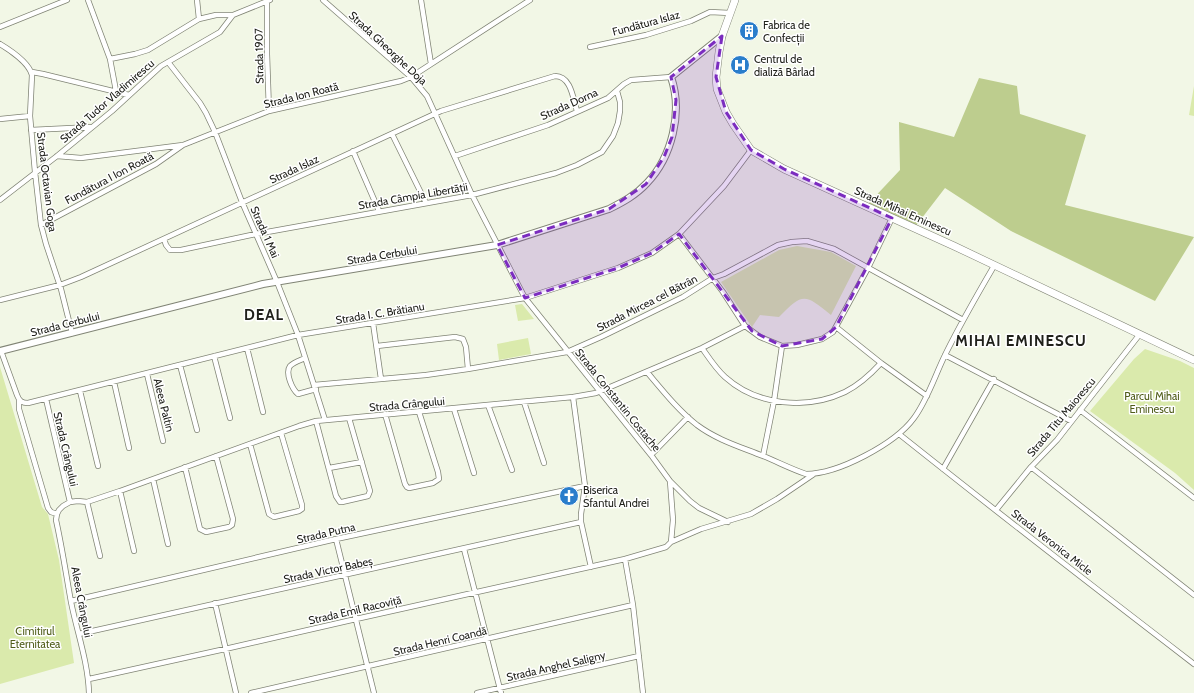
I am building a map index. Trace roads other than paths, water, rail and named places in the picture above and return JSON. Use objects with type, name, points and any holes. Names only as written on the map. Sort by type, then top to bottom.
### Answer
[{"type":"main road","name":"Strada Mihai Eminescu","points":[[734,1],[722,36],[717,64],[717,89],[729,118],[751,150],[784,169],[1194,360]]},
{"type":"street","points":[[0,27],[67,0]]},
{"type":"street","points":[[88,0],[110,59],[116,91]]},
{"type":"street","points":[[197,0],[198,19]]},
{"type":"street","name":"Strada Gheorghe Doja","points":[[323,0],[411,77],[427,96],[435,114]]},
{"type":"street","points":[[421,0],[431,64]]},
{"type":"street","name":"Strada Ion Roată","points":[[57,156],[81,158],[183,145],[269,111],[401,81],[411,77],[530,0]]},
{"type":"street","points":[[110,59],[148,50],[198,19],[233,15],[269,1]]},
{"type":"street","name":"Strada 1907","points":[[269,1],[266,54],[269,111]]},
{"type":"street","name":"Fundătura Islaz","points":[[590,47],[646,35],[691,21],[710,12],[730,13]]},
{"type":"street","name":"Strada Tudor Vladimirescu","points":[[0,200],[92,127],[153,72],[220,32],[233,15]]},
{"type":"street","points":[[671,77],[722,36]]},
{"type":"street","points":[[0,44],[15,55],[32,72],[129,95]]},
{"type":"street","name":"Strada 1 Mai","points":[[168,62],[200,102],[215,132],[242,202],[277,282],[298,335],[325,420]]},
{"type":"street","name":"Strada Octavian Goga","points":[[32,72],[30,116],[34,172],[42,225],[46,244],[60,285],[72,333]]},
{"type":"street","name":"Strada Islaz","points":[[0,300],[60,285],[81,277],[441,110],[555,76],[561,76],[567,80],[577,111]]},
{"type":"street","name":"Strada Dorna","points":[[455,156],[548,125],[608,98],[631,80],[671,77]]},
{"type":"street","name":"Strada Cerbului","points":[[0,351],[277,282],[497,245],[609,209],[626,200],[646,184],[664,157],[672,137],[676,113],[675,88],[671,77]]},
{"type":"street","name":"Strada Câmpia Libertății","points":[[164,239],[166,246],[170,250],[181,250],[256,234],[472,194],[556,173],[577,165],[602,152],[613,136],[618,123],[620,102],[617,91]]},
{"type":"street","name":"Strada Constantin Costache","points":[[435,114],[472,194],[524,298],[651,455],[670,481],[699,508],[728,522]]},
{"type":"street","points":[[0,119],[30,116]]},
{"type":"street","points":[[31,130],[92,127]]},
{"type":"street","points":[[392,134],[426,203]]},
{"type":"street","name":"Fundătura I Ion Roată","points":[[42,225],[156,164],[183,145]]},
{"type":"street","name":"Strada I. C. Brătianu","points":[[19,400],[23,403],[28,403],[46,399],[298,335],[524,298],[630,264],[660,249],[679,234],[720,191],[751,150]]},
{"type":"street","points":[[353,151],[379,211]]},
{"type":"street","points":[[679,234],[713,278],[745,326],[760,337],[782,346],[797,345],[822,339],[828,336],[836,327],[868,268],[892,218]]},
{"type":"street","name":"Strada Mircea cel Bătrân","points":[[305,358],[292,364],[289,367],[288,372],[293,387],[298,394],[315,387],[468,370],[567,352],[601,337],[683,296],[713,278],[724,274],[778,245],[807,241],[834,249],[963,320]]},
{"type":"street","points":[[648,372],[666,396],[688,417],[717,437],[806,474],[814,474],[839,467],[859,459],[899,434],[915,417],[945,354],[994,266]]},
{"type":"street","points":[[373,323],[382,379]]},
{"type":"street","name":"Strada Crângului","points":[[56,514],[63,506],[70,502],[87,502],[316,421],[587,396],[648,372],[702,348],[745,326]]},
{"type":"street","points":[[836,327],[926,396]]},
{"type":"street","name":"Strada Titu Maiorescu","points":[[996,510],[1031,467],[1050,449],[1140,334]]},
{"type":"street","points":[[377,346],[455,337],[460,338],[463,339],[466,347],[468,370]]},
{"type":"street","points":[[763,456],[774,401],[782,346]]},
{"type":"street","points":[[247,348],[263,412]]},
{"type":"street","points":[[702,348],[724,377],[762,398],[791,403],[820,400],[846,391],[871,374],[881,363]]},
{"type":"street","points":[[0,351],[19,400],[19,409],[48,508],[51,512],[56,514]]},
{"type":"street","points":[[945,354],[994,379],[1070,422]]},
{"type":"street","points":[[214,356],[230,418]]},
{"type":"street","points":[[180,365],[197,430]]},
{"type":"street","name":"Aleea Paltin","points":[[147,374],[163,441]]},
{"type":"street","points":[[943,469],[994,379]]},
{"type":"street","points":[[114,382],[129,448]]},
{"type":"street","points":[[80,391],[98,466]]},
{"type":"street","points":[[573,397],[585,486],[581,522],[591,567]]},
{"type":"street","name":"Strada Crângului","points":[[46,399],[70,502]]},
{"type":"street","points":[[524,402],[544,463]]},
{"type":"street","points":[[488,405],[512,470]]},
{"type":"street","points":[[454,409],[474,472]]},
{"type":"street","points":[[1080,410],[1194,498]]},
{"type":"street","points":[[385,414],[405,484],[409,488],[433,483],[439,479],[419,412]]},
{"type":"street","points":[[651,455],[688,417]]},
{"type":"street","points":[[316,421],[336,496],[340,502],[342,502],[366,497],[370,494],[370,488],[349,418]]},
{"type":"street","points":[[250,444],[269,514],[274,517],[299,511],[302,509],[302,505],[282,433]]},
{"type":"street","name":"Strada Veronica Micle","points":[[899,434],[1194,664]]},
{"type":"street","points":[[185,467],[200,528],[206,532],[229,527],[232,524],[233,519],[216,456]]},
{"type":"street","points":[[329,468],[362,462]]},
{"type":"street","points":[[1031,467],[1194,595]]},
{"type":"street","points":[[643,693],[640,656],[625,559],[666,547],[671,542],[701,529],[728,522],[757,510],[777,499],[814,474]]},
{"type":"street","points":[[153,479],[168,544]]},
{"type":"street","points":[[670,481],[673,520],[671,542]]},
{"type":"street","name":"Strada Putna","points":[[71,601],[336,540],[585,486]]},
{"type":"street","points":[[120,491],[134,550]]},
{"type":"street","points":[[87,502],[100,556]]},
{"type":"street","name":"Aleea Crângului","points":[[56,514],[71,601],[88,679],[89,693]]},
{"type":"street","name":"Strada Victor Babeș","points":[[79,634],[215,603],[345,576],[581,522]]},
{"type":"street","points":[[336,540],[374,693]]},
{"type":"street","points":[[464,549],[501,690]]},
{"type":"street","name":"Strada Emil Racoviță","points":[[88,679],[625,559]]},
{"type":"street","points":[[215,603],[236,693]]},
{"type":"street","name":"Strada Henri Coandă","points":[[251,693],[487,640],[633,605]]},
{"type":"street","name":"Strada Anghel Saligny","points":[[477,693],[501,690],[640,656]]},
{"type":"place","name":"Fabrica de Confecții","points":[[749,31]]},
{"type":"place","name":"Centrul de dializă Bârlad","points":[[740,65]]},
{"type":"place","name":"Biserica Sfantul Andrei","points":[[569,496]]},
{"type":"district","name":"DEAL","points":[[264,315]]},
{"type":"district","name":"MIHAI EMINESCU","points":[[1021,341]]},
{"type":"park label","name":"Parcul Mihai Eminescu","points":[[1152,402]]},
{"type":"park label","name":"Cimitirul Eternitatea","points":[[35,637]]}]
